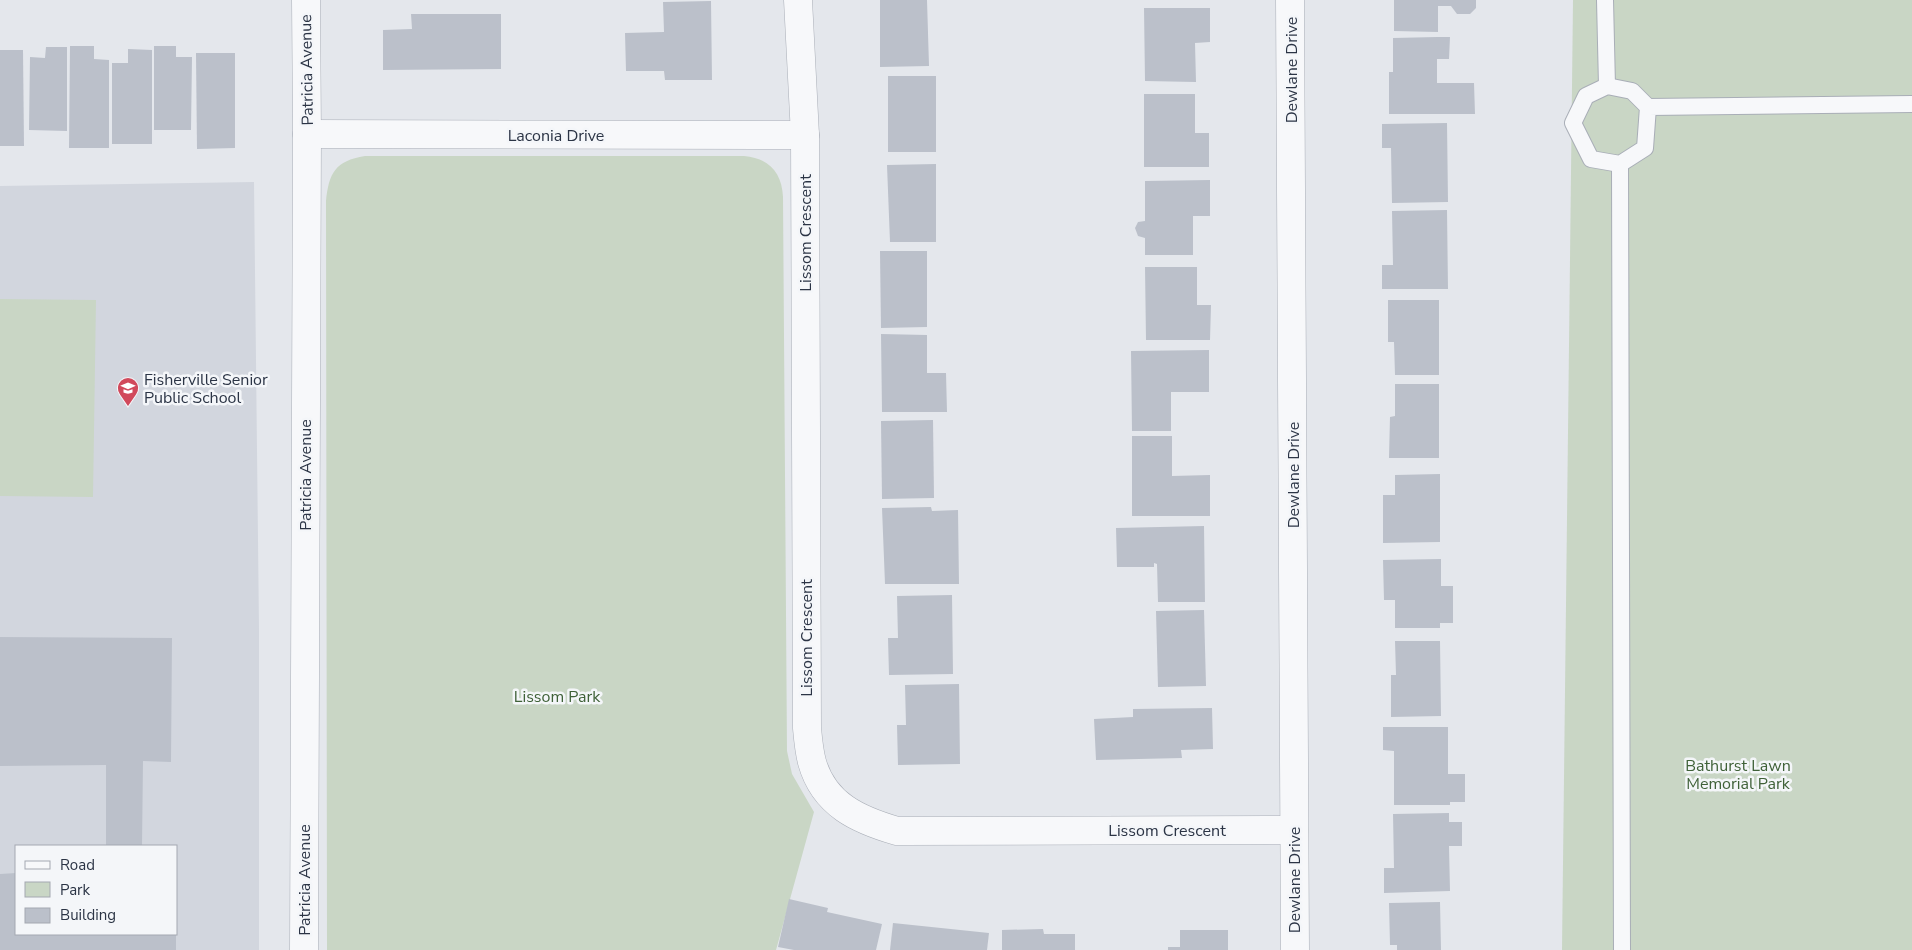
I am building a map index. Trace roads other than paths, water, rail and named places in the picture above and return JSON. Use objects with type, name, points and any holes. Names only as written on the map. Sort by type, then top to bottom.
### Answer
[{"type":"street","name":"Patricia Avenue","points":[[304,950],[306,0]]},
{"type":"street","name":"Lissom Crescent","points":[[798,0],[805,135],[807,728],[812,763],[824,788],[840,806],[857,818],[897,831],[1294,830]]},
{"type":"street","name":"Dewlane Drive","points":[[1290,0],[1295,950]]},
{"type":"street","name":"Laconia Drive","points":[[307,134],[805,135]]},
{"type":"lane","points":[[1605,0],[1607,86]]},
{"type":"lane","points":[[1648,107],[1645,148],[1620,164],[1591,159],[1573,123],[1586,96],[1607,86],[1632,91],[1648,107],[1912,104]]},
{"type":"lane","points":[[1620,164],[1622,950]]},
{"type":"place","name":"Fisherville Senior Public School","points":[[128,407]]},
{"type":"park label","name":"Lissom Park","points":[[557,696]]},
{"type":"park label","name":"Bathurst Lawn Memorial Park","points":[[1738,774]]}]
